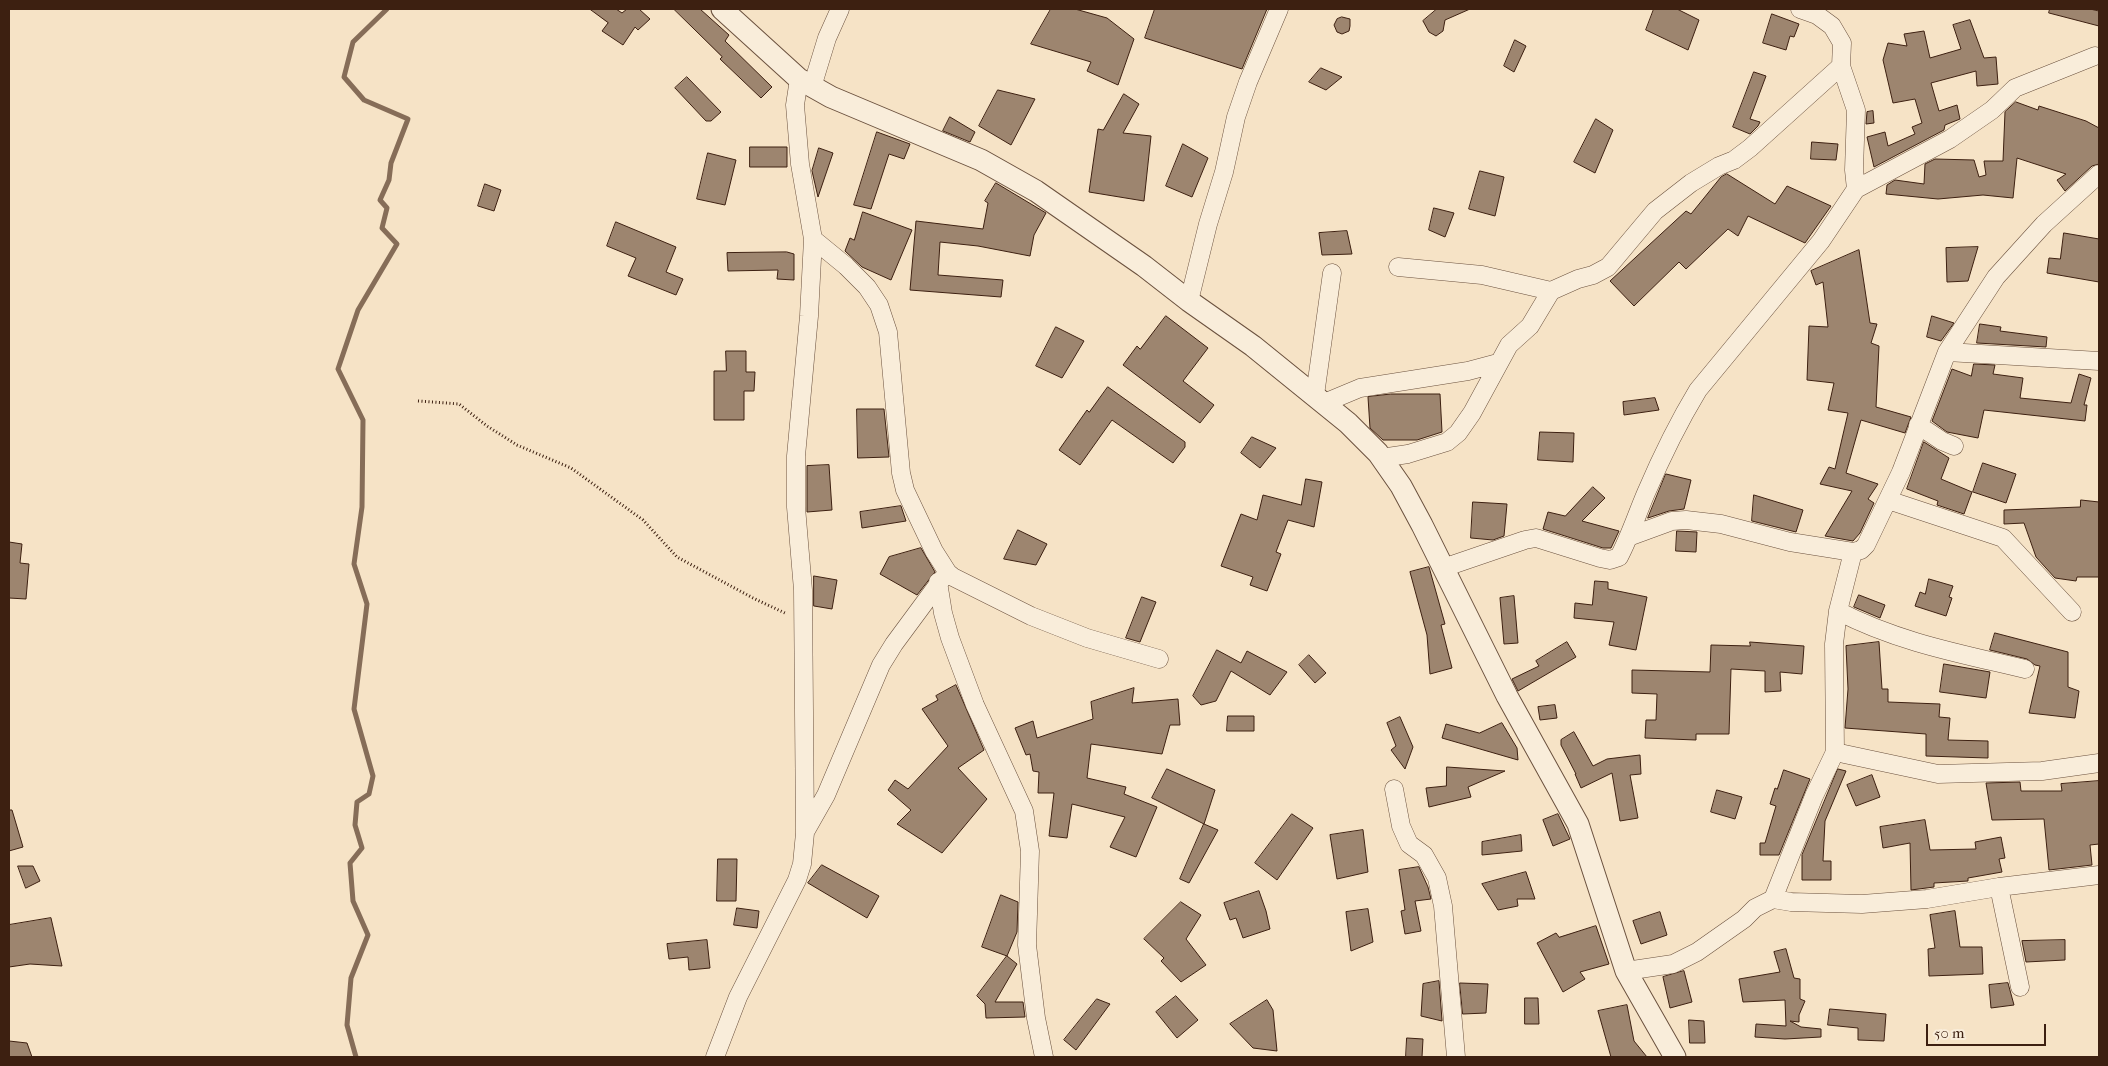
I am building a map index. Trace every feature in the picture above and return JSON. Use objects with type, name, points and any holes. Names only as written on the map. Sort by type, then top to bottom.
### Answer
[{"type":"street","points":[[722,9],[805,83],[831,97],[981,160],[1028,187],[1144,266],[1189,301],[1253,346],[1348,423],[1382,458],[1409,502],[1507,696],[1578,824],[1626,971],[1675,1057]]},
{"type":"street","points":[[714,1057],[738,997],[797,880],[802,864],[805,833],[804,621],[796,507],[796,456],[809,316],[813,238],[800,164],[795,105],[840,9]]},
{"type":"street","points":[[1189,301],[1208,224],[1224,172],[1236,117],[1248,82],[1279,9]]},
{"type":"street","points":[[1800,9],[1817,15],[1832,26],[1842,43],[1842,66],[1856,110],[1854,170],[1856,189]]},
{"type":"street","points":[[1443,568],[1536,538],[1610,560],[1619,557],[1631,536],[1652,478],[1682,416],[1698,390],[1821,241],[1856,189],[1950,139],[1992,110],[2015,88],[2095,56]]},
{"type":"street","points":[[1382,458],[1417,452],[1448,442],[1458,433],[1472,413],[1509,345],[1530,326],[1551,290],[1578,278],[1593,275],[1608,267],[1655,211],[1691,183],[1719,166],[1734,160],[1750,148],[1842,66]]},
{"type":"street","points":[[1631,536],[1672,521],[1686,520],[1722,524],[1790,542],[1853,552],[1861,550],[1866,545],[1901,472],[1947,352],[1996,278],[2044,224],[2099,174]]},
{"type":"street","points":[[813,238],[867,287],[878,305],[888,332],[901,473],[905,490],[934,551],[943,578],[945,622],[968,688],[1024,811],[1030,851],[1027,945],[1036,1018],[1044,1057]]},
{"type":"street","points":[[1398,267],[1482,275],[1551,290]]},
{"type":"street","points":[[1320,399],[1332,273]]},
{"type":"street","points":[[1947,352],[2099,361]]},
{"type":"street","points":[[1320,399],[1360,388],[1468,371],[1498,363]]},
{"type":"street","points":[[1918,425],[1942,441],[1954,446]]},
{"type":"street","points":[[1888,500],[2003,538],[2072,612]]},
{"type":"street","points":[[1773,899],[1814,796],[1835,752],[1834,644],[1838,612],[1853,552]]},
{"type":"street","points":[[805,833],[826,795],[881,665],[894,644],[943,578],[953,577],[1031,616],[1087,638],[1159,659]]},
{"type":"street","points":[[1838,612],[1864,625],[1919,644],[2025,669]]},
{"type":"street","points":[[1835,752],[1938,774],[2042,771],[2099,763]]},
{"type":"street","points":[[1394,788],[1401,826],[1408,844],[1424,855],[1437,878],[1443,906],[1456,1057]]},
{"type":"street","points":[[1626,971],[1673,964],[1697,952],[1744,919],[1755,908],[1773,899],[1791,902],[1862,904],[1926,899],[1999,887],[2099,875]]},
{"type":"street","points":[[1999,887],[2020,987]]},
{"type":"path","points":[[418,401],[459,404],[487,426],[517,445],[571,468],[643,520],[677,557],[753,598],[804,621]]},
{"type":"building","points":[[590,9],[616,9],[622,13],[627,9],[639,9],[650,19],[638,30],[635,27],[623,45],[602,31],[608,23]]},
{"type":"building","points":[[674,9],[700,9],[729,35],[725,41],[772,87],[761,98],[720,59],[722,57]]},
{"type":"building","points":[[1051,9],[1075,9],[1107,18],[1134,39],[1118,85],[1087,71],[1091,62],[1031,44]]},
{"type":"building","points":[[1155,9],[1267,9],[1242,69],[1145,38]]},
{"type":"building","points":[[1437,9],[1470,9],[1445,20],[1443,31],[1436,36],[1429,32],[1423,21]]},
{"type":"building","points":[[1654,9],[1677,9],[1699,20],[1688,50],[1646,30]]},
{"type":"building","points":[[2050,9],[2090,9],[2099,11],[2099,26],[2049,13]]},
{"type":"building","points":[[1772,14],[1799,24],[1794,37],[1790,36],[1786,50],[1763,43]]},
{"type":"building","points":[[1342,17],[1350,19],[1350,26],[1349,31],[1342,34],[1337,32],[1334,25],[1337,19]]},
{"type":"building","points":[[1970,20],[1984,58],[1996,57],[1998,84],[1977,86],[1976,71],[1931,83],[1939,111],[1957,105],[1960,119],[1945,125],[1944,130],[1874,167],[1867,137],[1885,132],[1888,146],[1915,134],[1912,127],[1922,123],[1915,99],[1893,103],[1883,60],[1888,43],[1907,46],[1904,34],[1924,31],[1930,58],[1961,49],[1953,25]]},
{"type":"building","points":[[1515,40],[1526,46],[1514,72],[1504,66]]},
{"type":"building","points":[[1321,68],[1342,77],[1326,90],[1309,82]]},
{"type":"building","points":[[1754,72],[1766,76],[1750,119],[1760,122],[1750,134],[1733,127]]},
{"type":"building","points":[[687,77],[721,112],[711,121],[706,121],[675,88]]},
{"type":"building","points":[[998,90],[1035,99],[1011,145],[979,126]]},
{"type":"building","points":[[1124,94],[1139,104],[1123,133],[1151,136],[1144,201],[1089,192],[1098,129],[1103,130]]},
{"type":"building","points":[[2016,102],[2038,110],[2039,106],[2086,121],[2099,128],[2099,164],[2092,166],[2065,191],[2057,180],[2066,174],[2017,158],[2013,198],[1983,195],[1938,199],[1886,194],[1887,185],[1895,180],[1924,184],[1925,164],[1935,159],[1974,160],[1979,177],[1986,175],[1984,161],[2003,161],[2005,112]]},
{"type":"building","points":[[1873,111],[1874,123],[1866,124],[1867,112]]},
{"type":"building","points":[[950,117],[975,132],[970,142],[943,131]]},
{"type":"building","points":[[1596,119],[1613,130],[1595,173],[1574,162]]},
{"type":"building","points":[[877,132],[910,144],[904,159],[889,154],[871,209],[854,205]]},
{"type":"building","points":[[1812,142],[1838,144],[1836,160],[1811,159]]},
{"type":"building","points":[[1183,144],[1208,158],[1192,197],[1166,186]]},
{"type":"building","points":[[750,147],[787,147],[787,167],[750,167]]},
{"type":"building","points":[[819,148],[833,153],[818,197],[812,171]]},
{"type":"building","points":[[708,153],[736,160],[725,205],[697,199]]},
{"type":"building","points":[[1480,171],[1504,177],[1495,216],[1469,209]]},
{"type":"building","points":[[1727,174],[1775,204],[1787,186],[1831,206],[1805,243],[1748,216],[1738,236],[1728,229],[1686,269],[1679,262],[1634,306],[1610,281],[1686,211],[1691,214],[1721,177]]},
{"type":"building","points":[[996,183],[1046,213],[1034,235],[1030,256],[978,246],[940,242],[938,275],[1003,280],[1001,297],[910,290],[916,221],[983,229],[988,203],[985,201]]},
{"type":"building","points":[[485,184],[501,190],[494,211],[478,206]]},
{"type":"building","points":[[1434,208],[1454,213],[1445,237],[1429,230]]},
{"type":"building","points":[[863,212],[912,230],[891,280],[862,267],[845,251],[850,238],[854,240]]},
{"type":"building","points":[[616,222],[676,247],[666,272],[683,279],[676,295],[628,276],[636,258],[607,246]]},
{"type":"building","points":[[1347,231],[1352,254],[1322,255],[1319,233]]},
{"type":"building","points":[[2064,233],[2099,239],[2099,282],[2047,273],[2049,258],[2060,259]]},
{"type":"building","points":[[1978,247],[1968,281],[1947,282],[1946,248]]},
{"type":"building","points":[[1859,250],[1870,323],[1877,324],[1871,343],[1879,346],[1876,407],[1911,417],[1905,433],[1861,420],[1846,473],[1878,484],[1868,499],[1874,503],[1860,533],[1853,541],[1825,536],[1852,491],[1820,484],[1829,467],[1835,469],[1848,413],[1828,410],[1834,383],[1807,380],[1809,326],[1828,327],[1823,282],[1816,285],[1811,271]]},
{"type":"building","points":[[787,252],[794,254],[794,280],[777,279],[778,270],[728,271],[727,253]]},
{"type":"building","points":[[1166,316],[1208,348],[1183,381],[1214,405],[1200,423],[1123,365],[1137,346],[1140,349]]},
{"type":"building","points":[[1932,316],[1954,323],[1941,341],[1927,337]]},
{"type":"building","points":[[1980,324],[2001,327],[2000,331],[2047,337],[2046,347],[1977,343]]},
{"type":"building","points":[[1056,327],[1084,341],[1062,378],[1036,366]]},
{"type":"building","points":[[726,351],[746,351],[746,372],[755,372],[754,391],[744,391],[744,420],[714,420],[714,371],[726,371]]},
{"type":"building","points":[[1974,364],[1995,365],[1993,374],[2023,378],[2020,398],[2071,403],[2079,374],[2091,378],[2084,405],[2087,405],[2085,421],[1984,410],[1978,438],[1947,432],[1932,421],[1952,369],[1971,376]]},
{"type":"building","points":[[1108,387],[1185,442],[1185,447],[1173,463],[1112,420],[1080,465],[1059,450],[1087,410],[1089,412]]},
{"type":"building","points":[[1391,394],[1440,394],[1442,432],[1417,440],[1383,440],[1370,428],[1368,397]]},
{"type":"building","points":[[1655,398],[1659,410],[1624,415],[1623,402]]},
{"type":"building","points":[[857,409],[884,409],[889,457],[858,458]]},
{"type":"building","points":[[1540,432],[1574,433],[1573,462],[1538,460]]},
{"type":"building","points":[[1252,437],[1276,448],[1260,468],[1241,453]]},
{"type":"building","points":[[1924,442],[1949,458],[1941,479],[1972,492],[1964,514],[1937,505],[1938,501],[1907,489]]},
{"type":"building","points":[[1983,463],[2016,474],[2006,503],[1973,492]]},
{"type":"building","points":[[829,465],[832,510],[807,512],[807,466]]},
{"type":"building","points":[[1666,474],[1691,480],[1684,509],[1669,511],[1648,518]]},
{"type":"building","points":[[1306,479],[1322,482],[1314,527],[1288,520],[1276,552],[1281,554],[1267,591],[1250,585],[1253,577],[1221,566],[1241,514],[1257,520],[1263,495],[1301,505]]},
{"type":"building","points":[[1593,487],[1605,498],[1582,521],[1619,531],[1611,548],[1603,548],[1543,529],[1548,512],[1565,516]]},
{"type":"building","points":[[1754,495],[1803,510],[1796,532],[1752,521]]},
{"type":"building","points":[[2081,500],[2099,502],[2099,577],[2077,577],[2076,581],[2055,578],[2036,557],[2024,523],[2004,524],[2004,510],[2080,507]]},
{"type":"building","points":[[1473,502],[1507,504],[1504,536],[1493,540],[1471,538]]},
{"type":"building","points":[[901,506],[906,521],[862,528],[860,512]]},
{"type":"building","points":[[1018,530],[1047,544],[1036,565],[1004,559]]},
{"type":"building","points":[[1677,531],[1697,532],[1696,552],[1676,551]]},
{"type":"building","points":[[9,542],[22,544],[20,563],[29,564],[26,599],[9,598]]},
{"type":"building","points":[[921,548],[935,572],[917,595],[880,574],[889,557]]},
{"type":"building","points":[[1429,567],[1445,624],[1441,625],[1452,668],[1430,674],[1427,635],[1410,572]]},
{"type":"building","points":[[814,576],[837,580],[832,609],[814,606]]},
{"type":"building","points":[[1929,579],[1953,586],[1949,597],[1952,598],[1946,616],[1915,606],[1920,592],[1925,594]]},
{"type":"building","points":[[1595,581],[1608,582],[1608,589],[1647,597],[1636,650],[1609,645],[1614,622],[1574,618],[1575,603],[1592,605]]},
{"type":"building","points":[[1859,595],[1885,605],[1880,618],[1854,607]]},
{"type":"building","points":[[1514,596],[1518,643],[1504,644],[1500,598]]},
{"type":"building","points":[[1142,597],[1156,602],[1140,642],[1126,638]]},
{"type":"building","points":[[1995,633],[2068,652],[2068,687],[2079,691],[2075,718],[2029,713],[2040,666],[2027,659],[1990,650]]},
{"type":"building","points":[[1567,642],[1576,657],[1518,691],[1512,679],[1539,666],[1536,661]]},
{"type":"building","points":[[1750,642],[1804,646],[1802,674],[1780,672],[1781,691],[1765,692],[1765,671],[1731,669],[1729,734],[1696,734],[1696,740],[1645,738],[1646,720],[1656,720],[1657,694],[1632,693],[1632,670],[1710,672],[1711,645],[1750,646]]},
{"type":"building","points":[[1879,642],[1882,689],[1888,689],[1888,702],[1940,704],[1939,717],[1950,718],[1948,740],[1988,741],[1988,758],[1926,756],[1926,734],[1845,728],[1848,689],[1846,646]]},
{"type":"building","points":[[1217,650],[1241,663],[1247,651],[1287,672],[1270,695],[1231,671],[1216,701],[1201,705],[1193,696]]},
{"type":"building","points":[[1309,655],[1326,673],[1315,683],[1299,665]]},
{"type":"building","points":[[1944,664],[1990,672],[1986,698],[1940,692]]},
{"type":"building","points":[[956,685],[984,750],[958,768],[987,799],[942,853],[897,824],[911,810],[888,790],[895,780],[908,789],[948,746],[922,709],[938,700],[936,696]]},
{"type":"building","points":[[1134,688],[1132,703],[1178,699],[1180,725],[1170,725],[1162,754],[1091,744],[1087,778],[1126,787],[1124,794],[1157,807],[1136,857],[1110,847],[1125,817],[1072,804],[1067,838],[1049,836],[1054,793],[1038,793],[1039,772],[1033,771],[1030,754],[1026,755],[1015,728],[1033,721],[1037,738],[1093,719],[1091,702]]},
{"type":"building","points":[[1555,705],[1557,718],[1540,720],[1538,707]]},
{"type":"building","points":[[1228,716],[1254,716],[1254,731],[1227,731]]},
{"type":"building","points":[[1400,717],[1413,747],[1405,769],[1391,750],[1396,746],[1387,723]]},
{"type":"building","points":[[1502,723],[1517,748],[1518,760],[1442,738],[1446,724],[1479,733]]},
{"type":"building","points":[[1574,732],[1593,766],[1607,759],[1640,755],[1641,774],[1630,775],[1638,818],[1620,821],[1612,773],[1581,788],[1561,745],[1561,740]]},
{"type":"building","points":[[1447,767],[1505,771],[1468,787],[1471,797],[1429,807],[1426,788],[1446,786]]},
{"type":"building","points":[[1167,769],[1215,790],[1204,824],[1152,798]]},
{"type":"building","points":[[1838,769],[1846,771],[1825,821],[1823,861],[1831,861],[1831,880],[1802,880],[1802,855]]},
{"type":"building","points":[[1784,770],[1810,779],[1779,855],[1760,855],[1760,843],[1765,843],[1776,806],[1770,804]]},
{"type":"building","points":[[1872,775],[1880,797],[1856,806],[1847,785]]},
{"type":"building","points":[[2099,781],[2099,844],[2090,845],[2092,865],[2049,870],[2044,819],[1992,820],[1986,783],[2020,782],[2021,791],[2062,791],[2061,784]]},
{"type":"building","points":[[1717,790],[1742,797],[1735,819],[1711,812]]},
{"type":"building","points":[[9,810],[12,810],[23,847],[9,851]]},
{"type":"building","points":[[1292,814],[1313,828],[1277,880],[1255,863]]},
{"type":"building","points":[[1558,814],[1570,839],[1553,846],[1543,820]]},
{"type":"building","points":[[1925,820],[1930,850],[1976,849],[1975,842],[2001,837],[2005,858],[1999,859],[2002,872],[1968,878],[1968,881],[1934,883],[1934,887],[1911,890],[1910,843],[1883,848],[1880,827]]},
{"type":"building","points":[[1204,824],[1218,830],[1189,883],[1180,879]]},
{"type":"building","points":[[1363,830],[1368,872],[1337,879],[1330,835]]},
{"type":"building","points":[[1521,835],[1522,851],[1482,855],[1482,842]]},
{"type":"building","points":[[718,859],[737,859],[736,901],[717,901]]},
{"type":"building","points":[[822,865],[879,896],[867,918],[808,883]]},
{"type":"building","points":[[18,866],[33,866],[40,881],[26,888]]},
{"type":"building","points":[[1419,867],[1431,899],[1415,901],[1421,931],[1405,934],[1401,911],[1405,910],[1399,870]]},
{"type":"building","points":[[1526,872],[1535,899],[1517,899],[1518,906],[1498,910],[1482,884]]},
{"type":"building","points":[[1259,891],[1270,929],[1243,938],[1236,918],[1230,920],[1224,903]]},
{"type":"building","points":[[1001,895],[1018,902],[1017,932],[1007,956],[982,947]]},
{"type":"building","points":[[1181,902],[1201,915],[1186,939],[1206,965],[1181,982],[1161,961],[1164,958],[1144,939]]},
{"type":"building","points":[[737,908],[759,911],[757,928],[734,925]]},
{"type":"building","points":[[1368,909],[1373,942],[1351,951],[1346,912]]},
{"type":"building","points":[[1955,911],[1960,947],[1982,947],[1983,974],[1929,976],[1928,949],[1935,948],[1930,915]]},
{"type":"building","points":[[1660,912],[1667,935],[1641,944],[1633,921]]},
{"type":"building","points":[[51,918],[62,966],[30,964],[9,967],[9,925]]},
{"type":"building","points":[[1596,926],[1609,964],[1580,972],[1585,979],[1563,992],[1537,943],[1556,933],[1559,937]]},
{"type":"building","points":[[707,940],[710,968],[689,970],[688,957],[669,959],[667,944]]},
{"type":"building","points":[[2065,940],[2065,960],[2026,962],[2022,941]]},
{"type":"building","points":[[1786,949],[1794,978],[1800,979],[1800,999],[1805,1001],[1799,1015],[1799,1022],[1790,1021],[1801,1027],[1821,1029],[1821,1037],[1785,1039],[1755,1037],[1756,1024],[1786,1026],[1785,1000],[1743,1002],[1739,979],[1780,972],[1774,952]]},
{"type":"building","points":[[1007,956],[1017,964],[995,1002],[1023,1002],[1025,1017],[986,1018],[985,1004],[977,996]]},
{"type":"building","points":[[1684,971],[1692,1002],[1670,1008],[1663,977]]},
{"type":"building","points":[[1439,981],[1442,1021],[1421,1016],[1423,984]]},
{"type":"building","points":[[1460,983],[1488,984],[1486,1013],[1463,1014]]},
{"type":"building","points":[[2008,983],[2014,1005],[1991,1008],[1989,985]]},
{"type":"building","points":[[1176,996],[1198,1020],[1177,1038],[1156,1012]]},
{"type":"building","points":[[1525,998],[1538,998],[1539,1024],[1525,1024]]},
{"type":"building","points":[[1097,999],[1110,1004],[1076,1050],[1064,1040]]},
{"type":"building","points":[[1267,1000],[1273,1010],[1277,1051],[1253,1048],[1230,1024]]},
{"type":"building","points":[[1627,1005],[1634,1041],[1647,1057],[1611,1057],[1598,1011]]},
{"type":"building","points":[[1830,1009],[1886,1014],[1884,1041],[1858,1040],[1858,1028],[1828,1025]]},
{"type":"building","points":[[1689,1020],[1704,1021],[1705,1043],[1690,1043]]},
{"type":"building","points":[[1407,1038],[1423,1039],[1422,1057],[1406,1057]]},
{"type":"building","points":[[9,1041],[27,1043],[32,1057],[9,1057]]},
{"type":"waterway","points":[[356,1057],[347,1025],[351,978],[368,935],[353,901],[350,863],[362,848],[355,825],[357,802],[369,794],[373,776],[354,709],[367,604],[354,564],[362,507],[363,420],[338,369],[358,310],[397,244],[382,228],[387,208],[380,200],[389,180],[391,163],[408,119],[364,100],[344,77],[353,42],[387,9]]}]
